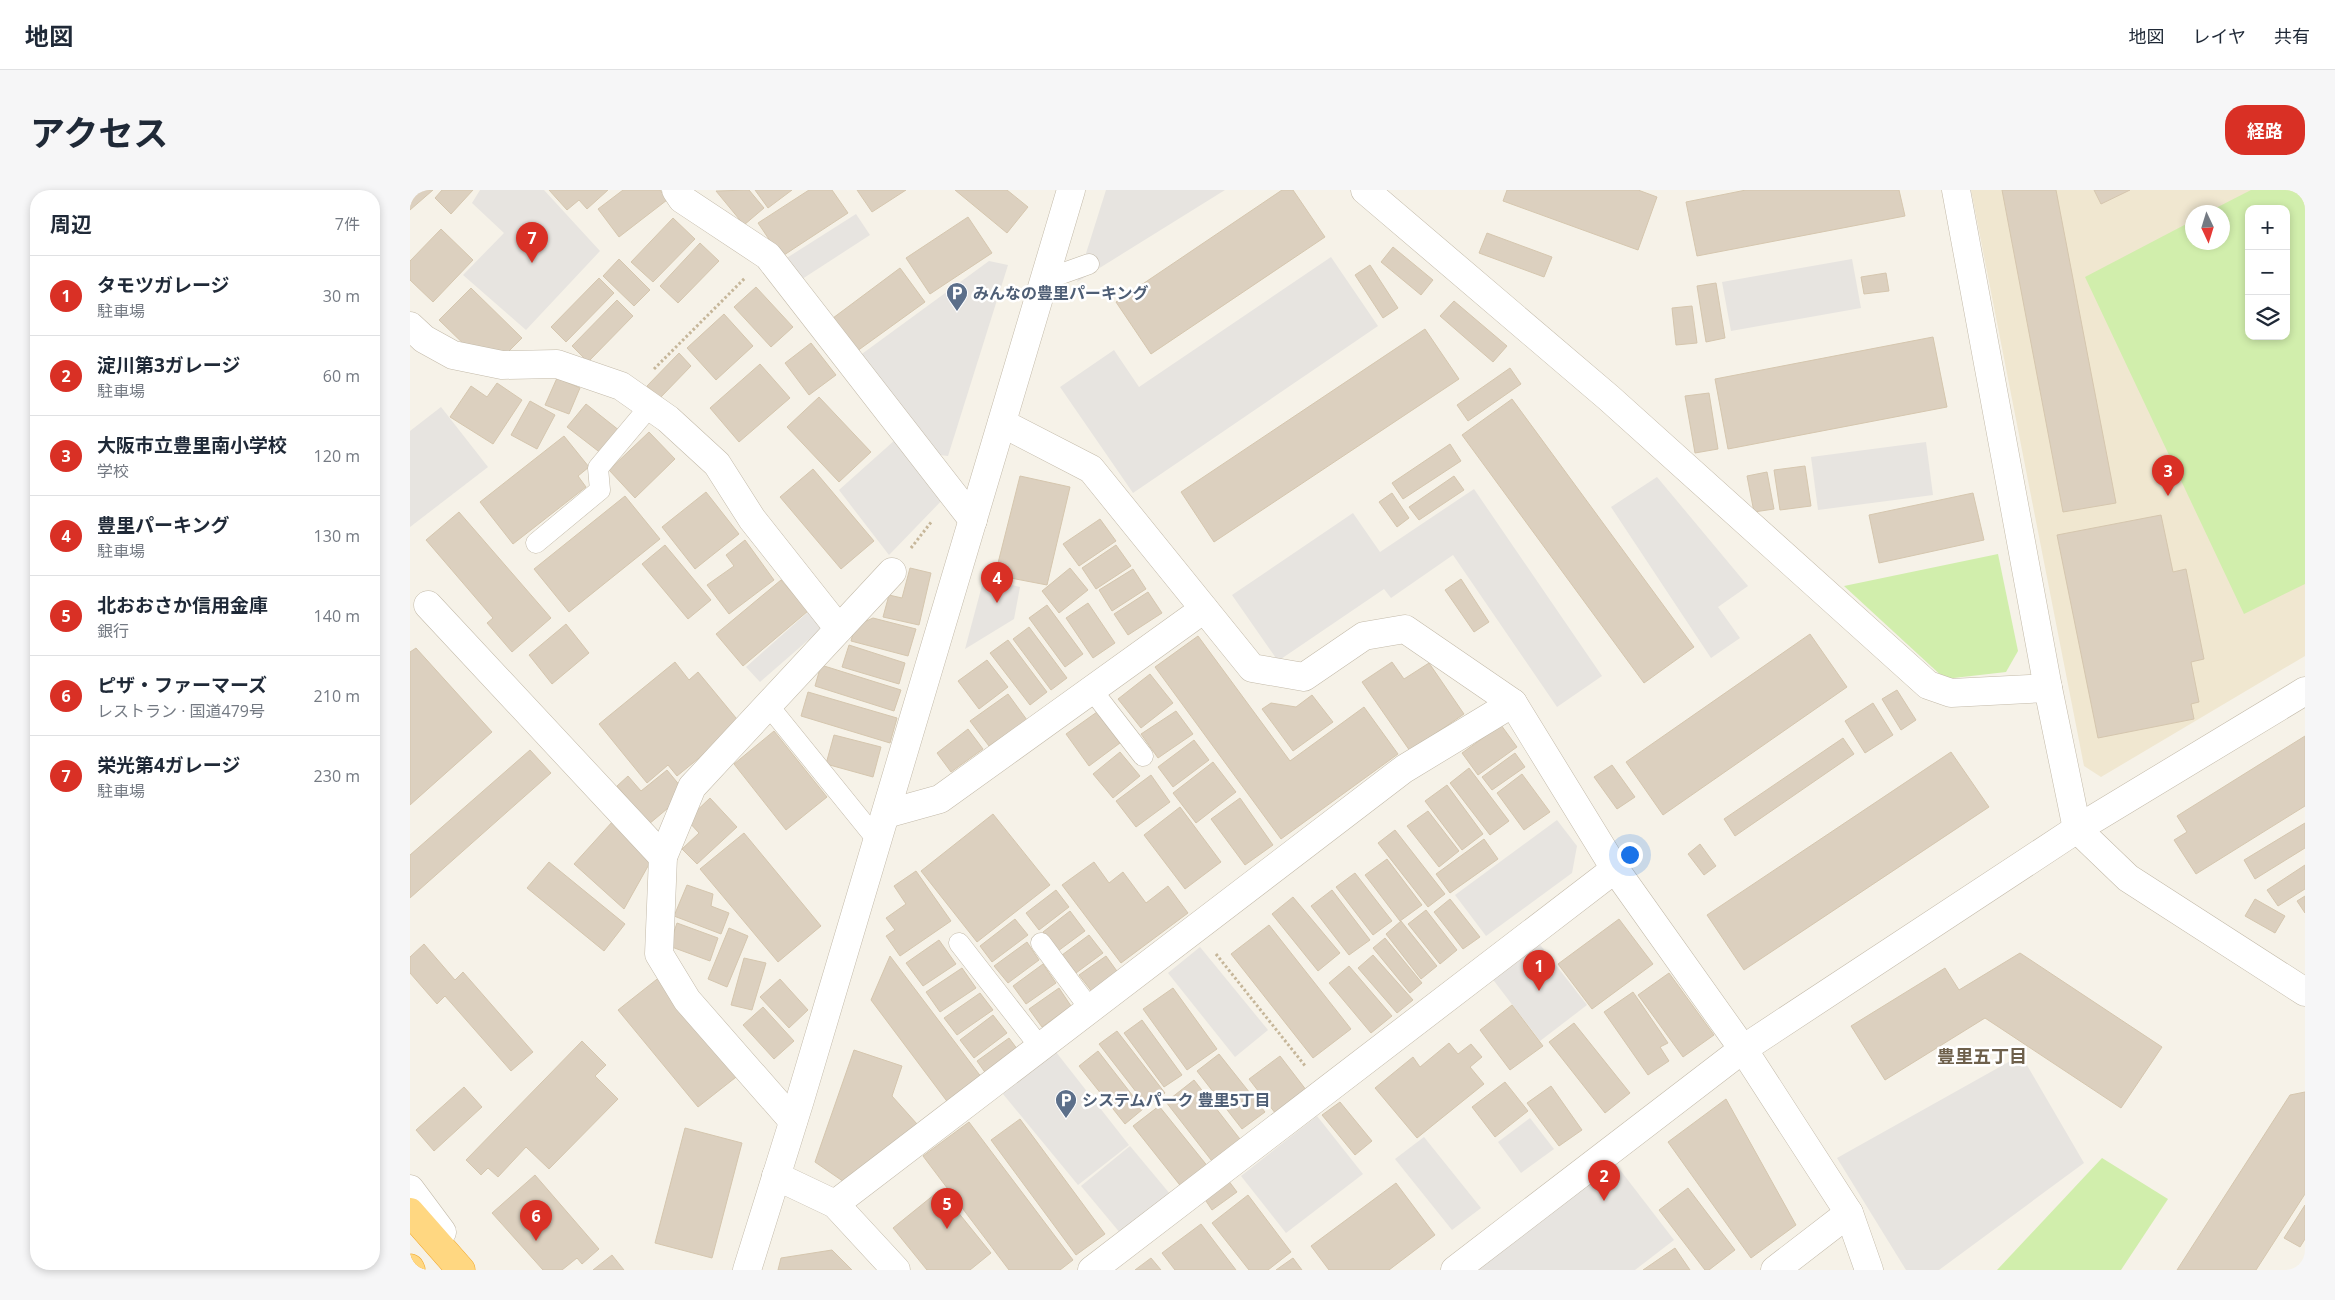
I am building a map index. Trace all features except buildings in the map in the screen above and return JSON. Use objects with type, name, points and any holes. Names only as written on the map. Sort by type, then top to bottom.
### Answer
[{"type":"highway","points":[[410,1212],[461,1270]]},
{"type":"street","points":[[676,190],[682,199],[768,256],[973,520]]},
{"type":"street","points":[[747,1270],[878,841],[1071,190]]},
{"type":"street","points":[[1365,190],[1609,398],[1928,685],[1951,693],[2048,688]]},
{"type":"street","points":[[1956,190],[2048,688],[2077,829],[2128,878],[2305,992]]},
{"type":"street","points":[[410,326],[424,339],[453,355],[502,365],[557,364],[621,386],[668,420],[717,464],[752,519],[839,629]]},
{"type":"street","points":[[1002,423],[1091,469],[1252,668],[1304,677],[1364,636],[1404,630],[1513,703],[1615,869],[1744,1049],[1849,1213],[1869,1270]]},
{"type":"street","points":[[793,1121],[687,1000],[659,954],[663,857],[692,788],[892,572]]},
{"type":"street","points":[[428,605],[663,857]]},
{"type":"street","points":[[886,814],[940,799],[1204,609]]},
{"type":"street","points":[[1455,1270],[1744,1049],[2077,829],[2305,691]]},
{"type":"street","points":[[836,1204],[1404,769],[1513,703]]},
{"type":"street","points":[[1100,1268],[1325,1091],[1615,869]]},
{"type":"street","points":[[776,1176],[836,1204],[896,1270]]},
{"type":"street","points":[[410,1189],[471,1270]]},
{"type":"street","points":[[1776,1270],[1849,1213]]},
{"type":"lane","points":[[1044,280],[1089,264]]},
{"type":"lane","points":[[536,543],[600,490],[598,468],[640,400]]},
{"type":"lane","points":[[1092,690],[1143,756]]},
{"type":"lane","points":[[768,705],[878,841]]},
{"type":"lane","points":[[959,943],[1040,1048]]},
{"type":"lane","points":[[1041,943],[1090,1009]]},
{"type":"path","points":[[640,400],[768,256]]},
{"type":"path","points":[[892,572],[954,495]]},
{"type":"path","points":[[1196,928],[1325,1091]]},
{"type":"shaded area","points":[[480,190],[544,190],[600,251],[526,330],[463,275],[504,233],[472,203]]},
{"type":"shaded area","points":[[1106,190],[1225,190],[1077,282]]},
{"type":"shaded area","points":[[1971,190],[2305,190],[2305,656],[2101,777],[2084,766]]},
{"type":"shaded area","points":[[856,214],[870,235],[796,283],[782,261]]},
{"type":"shaded area","points":[[1331,257],[1378,326],[1133,493],[1060,387],[1114,350],[1139,387]]},
{"type":"shaded area","points":[[1852,259],[1861,308],[1731,331],[1722,282]]},
{"type":"shaded area","name":"みんなの豊里パーキング","points":[[989,261],[1008,265],[948,456],[931,454],[855,359]]},
{"type":"shaded area","points":[[441,407],[488,467],[410,527],[410,431]]},
{"type":"shaded area","points":[[895,440],[946,496],[889,555],[839,490]]},
{"type":"shaded area","points":[[1926,442],[1933,495],[1818,510],[1811,457]]},
{"type":"shaded area","points":[[1657,477],[1748,586],[1718,607],[1740,638],[1711,658],[1611,507]]},
{"type":"shaded area","points":[[1474,489],[1602,676],[1557,707],[1453,555],[1391,598],[1384,589],[1278,661],[1232,595],[1353,513],[1380,552]]},
{"type":"shaded area","points":[[984,578],[1020,587],[1014,619],[965,649]]},
{"type":"shaded area","points":[[808,612],[822,628],[760,682],[746,667]]},
{"type":"shaded area","points":[[1557,820],[1577,846],[1572,873],[1486,936],[1455,895]]},
{"type":"shaded area","points":[[1538,942],[1587,1005],[1540,1041],[1491,977]]},
{"type":"shaded area","points":[[1200,947],[1268,1030],[1235,1057],[1168,973]]},
{"type":"shaded area","name":"システムパーク 豊里5丁目","points":[[1056,1052],[1129,1145],[1078,1185],[1003,1094]]},
{"type":"shaded area","points":[[2021,1055],[2084,1163],[1939,1270],[1906,1270],[1837,1158]]},
{"type":"shaded area","points":[[1317,1116],[1363,1174],[1286,1233],[1241,1176]]},
{"type":"shaded area","points":[[1530,1118],[1554,1149],[1521,1173],[1498,1142]]},
{"type":"shaded area","points":[[1424,1137],[1481,1208],[1452,1230],[1395,1159]]},
{"type":"shaded area","points":[[1130,1146],[1170,1194],[1121,1234],[1081,1186]]},
{"type":"shaded area","points":[[1614,1162],[1674,1240],[1635,1270],[1480,1270],[1477,1267]]},
{"type":"green space","points":[[2251,190],[2305,190],[2305,584],[2244,614],[2085,277],[2185,225],[2185,250],[2230,250],[2230,205],[2222,205]]},
{"type":"green space","points":[[1998,554],[2018,651],[2006,672],[1945,679],[1844,586]]},
{"type":"green space","points":[[2102,1158],[2168,1199],[2121,1270],[1997,1270]]},
{"type":"place","name":"栄光第4ガレージ","points":[[532,263]]},
{"type":"place","name":"みんなの豊里パーキング","points":[[957,312]]},
{"type":"place","name":"大阪市立豊里南小学校","points":[[2168,496]]},
{"type":"place","name":"豊里パーキング","points":[[997,603]]},
{"type":"place","name":"タモツガレージ","points":[[1539,991]]},
{"type":"place","name":"システムパーク 豊里5丁目","points":[[1066,1119]]},
{"type":"place","name":"淀川第3ガレージ","points":[[1604,1201]]},
{"type":"place","name":"北おおさか信用金庫","points":[[947,1229]]},
{"type":"place","name":"ピザ・ファーマーズ","points":[[536,1241]]},
{"type":"district","name":"豊里五丁目","points":[[1982,1057]]}]
